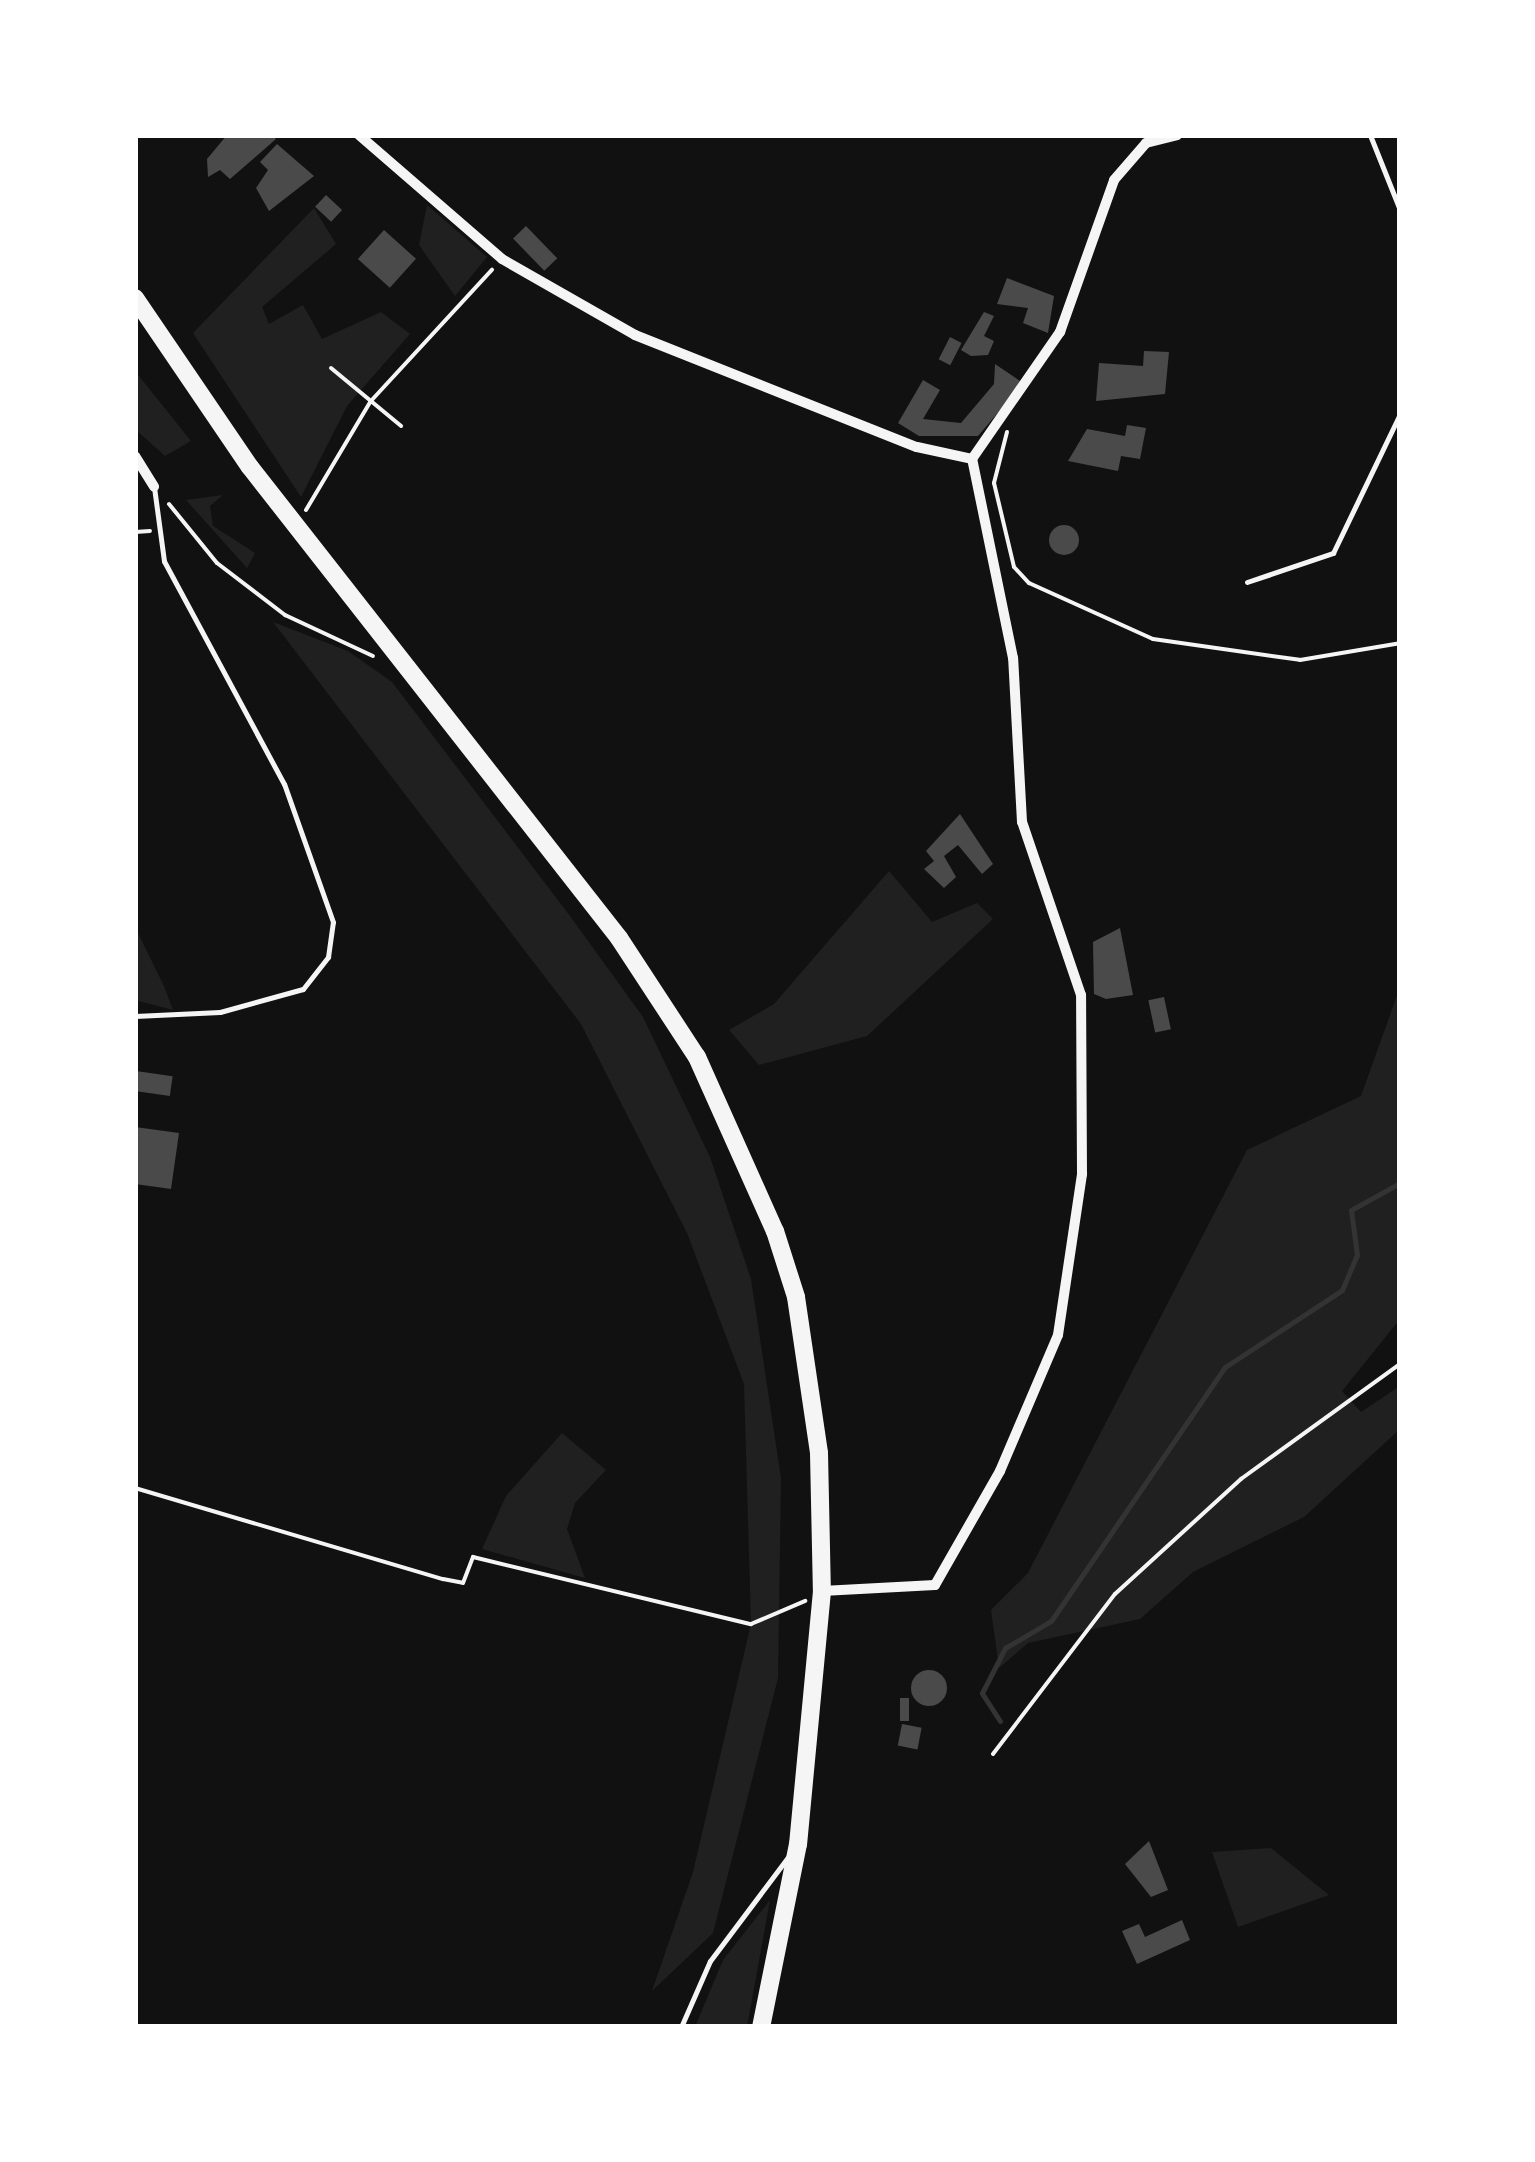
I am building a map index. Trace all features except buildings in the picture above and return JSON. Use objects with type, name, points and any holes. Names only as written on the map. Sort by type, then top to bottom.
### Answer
[{"type":"highway","points":[[135,298],[296,526],[619,938],[697,1057],[738,1146],[796,1297],[819,1453],[822,1591],[798,1844],[760,2027]]},
{"type":"street","points":[[359,135],[502,259],[635,335],[917,447],[972,460]]},
{"type":"street","points":[[822,1591],[916,1592],[936,1586],[1000,1472],[1058,1335],[1088,1107],[1081,995],[1022,822],[1013,658],[972,460],[1060,332],[1114,180],[1146,143],[1177,135]]},
{"type":"street","points":[[135,456],[154,487]]},
{"type":"lane","points":[[1370,135],[1400,210]]},
{"type":"lane","points":[[1247,582],[1333,553],[1400,414]]},
{"type":"lane","points":[[135,1016],[174,1018],[303,989],[328,956],[334,922],[284,784],[192,627],[158,532],[154,487]]},
{"type":"lane","points":[[682,2027],[710,1961],[798,1844]]},
{"type":"path","points":[[296,526],[370,402],[502,259]]},
{"type":"path","points":[[331,368],[401,426]]},
{"type":"path","points":[[1007,437],[994,482],[1014,567],[1029,583],[1153,639],[1300,660],[1400,644]]},
{"type":"path","points":[[154,487],[217,564],[285,615],[371,656],[398,653]]},
{"type":"path","points":[[993,1754],[1115,1594],[1241,1479],[1400,1364]]},
{"type":"path","points":[[135,1488],[306,1546],[463,1583],[473,1557],[751,1624],[822,1591]]},
{"type":"shaded area","points":[[427,205],[487,257],[455,296],[419,245]]},
{"type":"shaded area","points":[[314,208],[336,244],[262,307],[269,324],[303,305],[322,339],[381,312],[410,334],[347,406],[301,497],[193,333]]},
{"type":"shaded area","points":[[135,371],[191,441],[165,456],[135,429]]},
{"type":"shaded area","points":[[223,495],[210,506],[213,526],[255,553],[247,568],[186,500]]},
{"type":"shaded area","points":[[273,622],[348,651],[392,682],[570,916],[643,1017],[710,1157],[751,1279],[781,1478],[778,1678],[713,1933],[652,1991],[693,1872],[751,1624],[744,1384],[687,1233],[581,1024]]},
{"type":"shaded area","points":[[889,871],[932,922],[977,903],[993,919],[867,1036],[759,1065],[729,1030],[774,1004]]},
{"type":"shaded area","points":[[135,927],[164,986],[173,1010],[135,1000]]},
{"type":"shaded area","points":[[1400,987],[1400,1319],[1342,1391],[1361,1412],[1400,1386],[1400,1429],[1304,1517],[1193,1572],[1140,1619],[1028,1643],[999,1668],[991,1610],[1028,1573],[1247,1150],[1361,1096]]},
{"type":"shaded area","points":[[562,1433],[606,1470],[575,1503],[567,1529],[585,1578],[482,1549],[506,1496]]},
{"type":"shaded area","points":[[1271,1848],[1329,1895],[1238,1927],[1212,1852]]},
{"type":"shaded area","points":[[770,1900],[747,2027],[695,2027],[723,1960]]},
{"type":"waterway","points":[[1000,1721],[982,1693],[1005,1648],[1051,1621],[1225,1367],[1342,1290],[1357,1255],[1351,1210],[1400,1183]]}]
